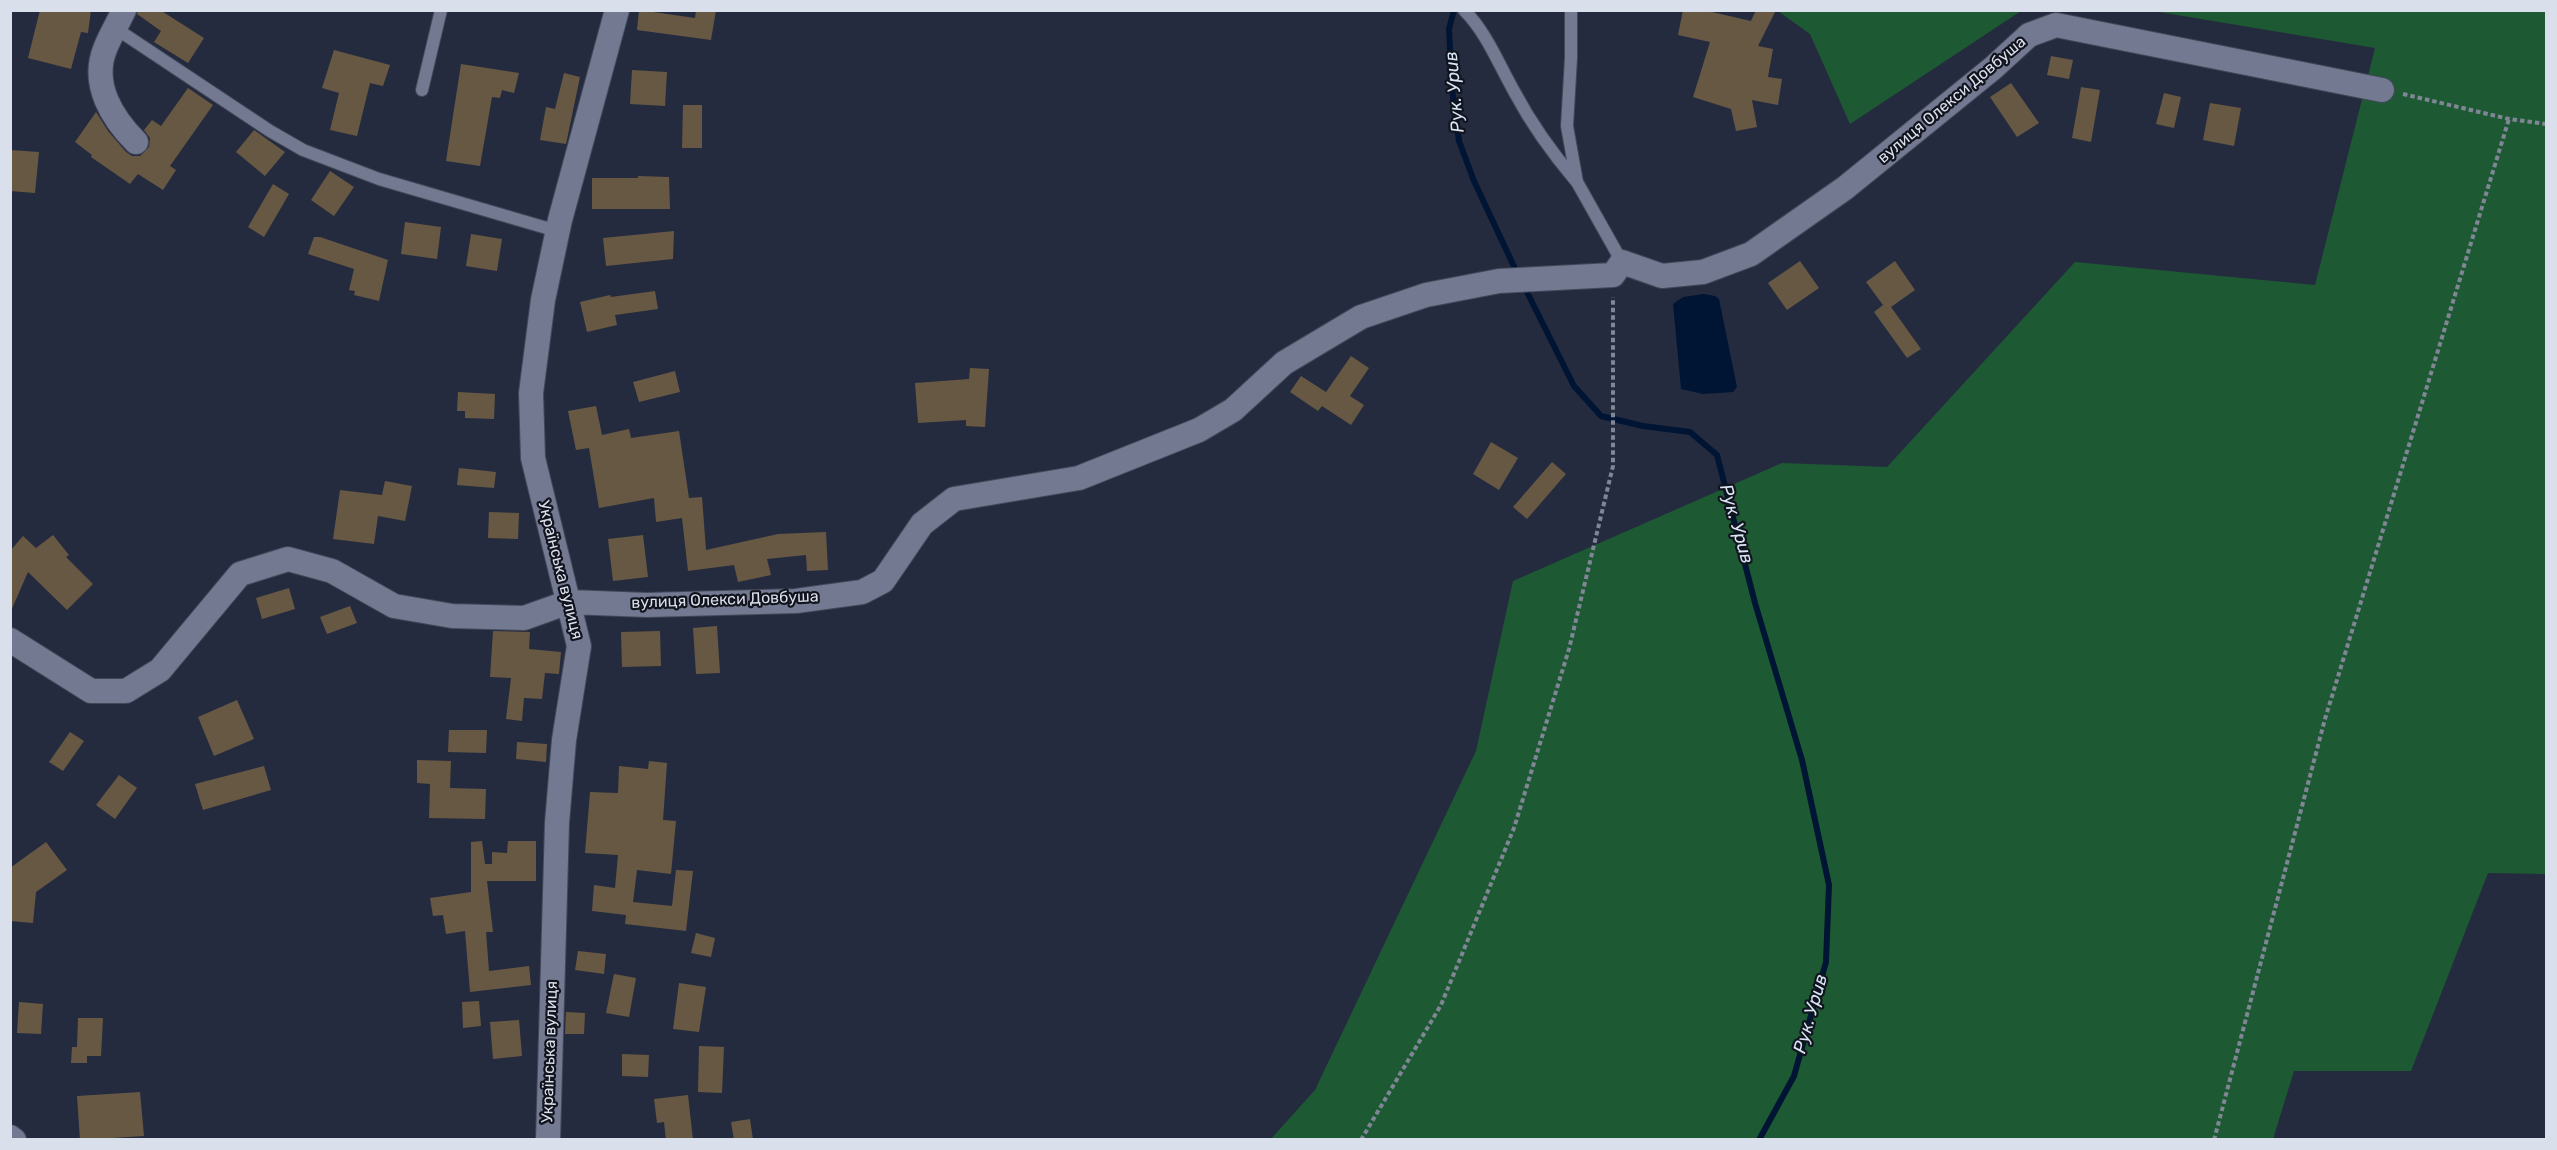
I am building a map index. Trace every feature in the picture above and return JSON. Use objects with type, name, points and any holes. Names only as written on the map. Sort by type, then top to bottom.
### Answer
[{"type":"street","name":"Українська вулиця","points":[[548,1140],[557,823],[564,740],[579,646],[533,459],[531,404],[543,300],[557,231],[617,10]]},
{"type":"street","points":[[120,20],[104,50],[100,73],[105,101],[121,128],[136,142]]},
{"type":"street","name":"вулиця Олекси Довбуша","points":[[10,640],[91,691],[126,691],[160,670],[240,574],[288,559],[332,571],[394,606],[452,616],[524,618],[569,602],[647,604],[796,601],[862,592],[883,581],[922,524],[954,499],[1079,478],[1199,430],[1233,410],[1284,363],[1361,317],[1426,295],[1499,281],[1556,277],[1618,268],[1662,276],[1703,272],[1750,254],[1845,188],[1993,68],[2029,35],[2056,25],[2382,90]]},
{"type":"lane","points":[[422,90],[441,10]]},
{"type":"lane","points":[[1571,10],[1567,126],[1577,182]]},
{"type":"lane","points":[[1465,12],[1483,34],[1516,96],[1552,153],[1577,182],[1618,268]]},
{"type":"lane","points":[[120,20],[260,125],[303,150],[379,179],[557,231]]},
{"type":"path","points":[[2382,90],[2509,119],[2547,124]]},
{"type":"path","points":[[2214,1140],[2325,719],[2509,119]]},
{"type":"path","points":[[1361,1140],[1441,1005],[1514,828],[1569,649],[1613,466],[1618,268]]},
{"type":"green space","points":[[1778,11],[2021,11],[1850,124],[1810,34]]},
{"type":"green space","points":[[2153,11],[2546,11],[2546,874],[2488,873],[2411,1071],[2294,1071],[2273,1139],[1270,1140],[1315,1090],[1476,751],[1513,581],[1782,463],[1887,467],[2075,262],[2315,285],[2375,48]]},
{"type":"water","points":[[1704,294],[1719,299],[1737,387],[1733,392],[1703,394],[1681,389],[1673,304],[1683,297]]},
{"type":"building","points":[[40,10],[91,10],[88,33],[81,32],[71,69],[28,58]]},
{"type":"building","points":[[138,10],[160,10],[204,38],[188,63],[154,42],[161,31],[137,14]]},
{"type":"building","points":[[639,10],[695,18],[696,10],[716,10],[711,40],[637,30]]},
{"type":"building","points":[[1683,10],[1703,10],[1751,21],[1756,10],[1776,10],[1758,46],[1773,49],[1768,77],[1782,79],[1778,105],[1752,100],[1757,127],[1736,131],[1731,109],[1693,97],[1710,42],[1678,35]]},
{"type":"building","points":[[334,50],[390,65],[383,86],[370,83],[357,136],[330,130],[339,93],[322,88]]},
{"type":"building","points":[[2051,56],[2073,60],[2069,79],[2047,75]]},
{"type":"building","points":[[461,64],[519,73],[514,93],[502,90],[500,98],[492,97],[480,166],[446,161]]},
{"type":"building","points":[[632,70],[667,72],[665,106],[630,104]]},
{"type":"building","points":[[564,73],[580,77],[566,144],[540,140],[546,107],[555,109]]},
{"type":"building","points":[[2011,83],[2039,123],[2017,137],[1990,97]]},
{"type":"building","points":[[2081,87],[2100,90],[2091,142],[2072,138]]},
{"type":"building","points":[[188,88],[213,105],[170,166],[176,170],[163,190],[138,174],[130,184],[91,157],[92,155],[75,142],[96,112],[126,152],[132,156],[140,156],[149,147],[150,138],[144,130],[152,120],[161,126]]},
{"type":"building","points":[[2164,93],[2181,97],[2174,128],[2156,124]]},
{"type":"building","points":[[2210,103],[2241,108],[2234,146],[2203,140]]},
{"type":"building","points":[[683,105],[702,105],[702,148],[682,148]]},
{"type":"building","points":[[254,130],[285,152],[265,176],[236,152]]},
{"type":"building","points":[[10,150],[39,152],[35,193],[10,191]]},
{"type":"building","points":[[330,171],[354,187],[334,216],[311,200]]},
{"type":"building","points":[[638,176],[669,177],[670,209],[592,209],[592,178],[638,178]]},
{"type":"building","points":[[273,184],[289,194],[264,237],[248,227]]},
{"type":"building","points":[[405,222],[441,227],[437,259],[401,254]]},
{"type":"building","points":[[674,231],[673,259],[606,266],[603,238]]},
{"type":"building","points":[[471,234],[502,239],[497,271],[466,266]]},
{"type":"building","points":[[314,237],[388,260],[379,301],[354,295],[355,291],[349,290],[354,269],[308,254]]},
{"type":"building","points":[[1800,261],[1819,288],[1787,310],[1768,283]]},
{"type":"building","points":[[1895,261],[1915,290],[1891,307],[1921,349],[1907,358],[1874,312],[1883,305],[1866,282]]},
{"type":"building","points":[[655,291],[658,309],[615,315],[617,325],[587,332],[580,302],[610,295],[611,297]]},
{"type":"building","points":[[1351,356],[1369,368],[1350,396],[1364,405],[1351,425],[1322,406],[1318,411],[1290,392],[1301,376],[1326,392]]},
{"type":"building","points":[[970,368],[989,369],[985,427],[966,426],[966,420],[918,423],[915,383],[969,379]]},
{"type":"building","points":[[675,371],[680,392],[639,402],[633,382]]},
{"type":"building","points":[[458,392],[495,394],[494,419],[465,418],[465,411],[457,411]]},
{"type":"building","points":[[596,406],[602,435],[629,429],[631,438],[679,431],[689,498],[702,497],[706,550],[778,534],[826,532],[828,570],[807,571],[806,555],[767,559],[771,575],[738,582],[734,565],[688,571],[682,518],[656,522],[654,498],[599,508],[589,448],[576,450],[568,411]]},
{"type":"building","points":[[1491,442],[1518,458],[1499,490],[1473,474]]},
{"type":"building","points":[[1552,462],[1566,474],[1527,519],[1513,507]]},
{"type":"building","points":[[459,468],[496,472],[494,488],[457,485]]},
{"type":"building","points":[[385,481],[412,486],[405,521],[378,516],[374,544],[333,539],[340,490],[382,495]]},
{"type":"building","points":[[489,512],[519,513],[518,539],[488,538]]},
{"type":"building","points":[[53,535],[69,555],[66,557],[93,584],[67,610],[28,572],[10,613],[10,551],[23,536],[36,548]]},
{"type":"building","points":[[643,535],[648,577],[613,581],[608,539]]},
{"type":"building","points":[[289,588],[295,609],[262,619],[256,598]]},
{"type":"building","points":[[350,606],[357,623],[327,634],[320,617]]},
{"type":"building","points":[[717,626],[720,673],[696,674],[693,628]]},
{"type":"building","points":[[493,631],[530,632],[529,649],[561,652],[559,674],[545,673],[542,699],[524,698],[522,721],[506,719],[511,678],[490,677]]},
{"type":"building","points":[[660,631],[661,666],[622,667],[621,632]]},
{"type":"building","points":[[237,700],[254,739],[214,756],[198,717]]},
{"type":"building","points":[[449,730],[487,730],[486,753],[448,752]]},
{"type":"building","points":[[70,732],[84,741],[63,771],[49,762]]},
{"type":"building","points":[[517,742],[547,744],[546,762],[516,759]]},
{"type":"building","points":[[417,760],[451,761],[450,788],[486,789],[485,819],[429,818],[430,784],[417,783]]},
{"type":"building","points":[[649,761],[667,763],[663,820],[676,821],[671,874],[637,870],[633,902],[672,906],[676,870],[693,871],[686,931],[625,924],[626,915],[592,911],[594,885],[615,888],[618,855],[585,853],[590,792],[618,793],[619,766],[648,769]]},
{"type":"building","points":[[264,766],[271,790],[203,810],[195,784]]},
{"type":"building","points":[[119,775],[137,788],[115,819],[96,805]]},
{"type":"building","points":[[482,841],[485,864],[492,864],[492,852],[507,853],[508,841],[536,841],[536,881],[487,881],[493,932],[486,932],[489,971],[529,966],[531,985],[470,992],[465,931],[446,934],[443,915],[433,916],[430,898],[471,892],[471,842]]},
{"type":"building","points":[[46,842],[67,870],[36,892],[33,923],[10,921],[10,868]]},
{"type":"building","points":[[696,933],[715,938],[711,957],[691,953]]},
{"type":"building","points":[[578,951],[606,954],[604,974],[575,970]]},
{"type":"building","points":[[614,974],[636,978],[629,1017],[606,1013]]},
{"type":"building","points":[[679,983],[706,987],[699,1032],[673,1029]]},
{"type":"building","points":[[479,1001],[481,1026],[463,1028],[462,1002]]},
{"type":"building","points":[[19,1002],[43,1004],[41,1034],[17,1033]]},
{"type":"building","points":[[566,1012],[585,1013],[584,1034],[565,1034]]},
{"type":"building","points":[[78,1018],[103,1018],[101,1056],[87,1056],[87,1063],[71,1063],[72,1047],[77,1047]]},
{"type":"building","points":[[519,1020],[522,1056],[493,1059],[490,1022]]},
{"type":"building","points":[[699,1046],[724,1047],[722,1093],[698,1092]]},
{"type":"building","points":[[622,1054],[649,1055],[648,1077],[622,1076]]},
{"type":"building","points":[[140,1092],[144,1136],[80,1140],[77,1096]]},
{"type":"building","points":[[688,1095],[693,1140],[666,1140],[664,1122],[657,1123],[654,1099]]},
{"type":"building","points":[[750,1119],[753,1140],[734,1140],[731,1122]]},
{"type":"waterway","name":"Рук. Урив","points":[[1454,10],[1449,29],[1452,89],[1459,141],[1474,181],[1518,275]]},
{"type":"waterway","name":"Рук. Урив","points":[[1523,284],[1574,386],[1601,416],[1643,426],[1690,432],[1717,455],[1755,603],[1802,760],[1829,885],[1826,962],[1794,1076],[1759,1140]]}]
